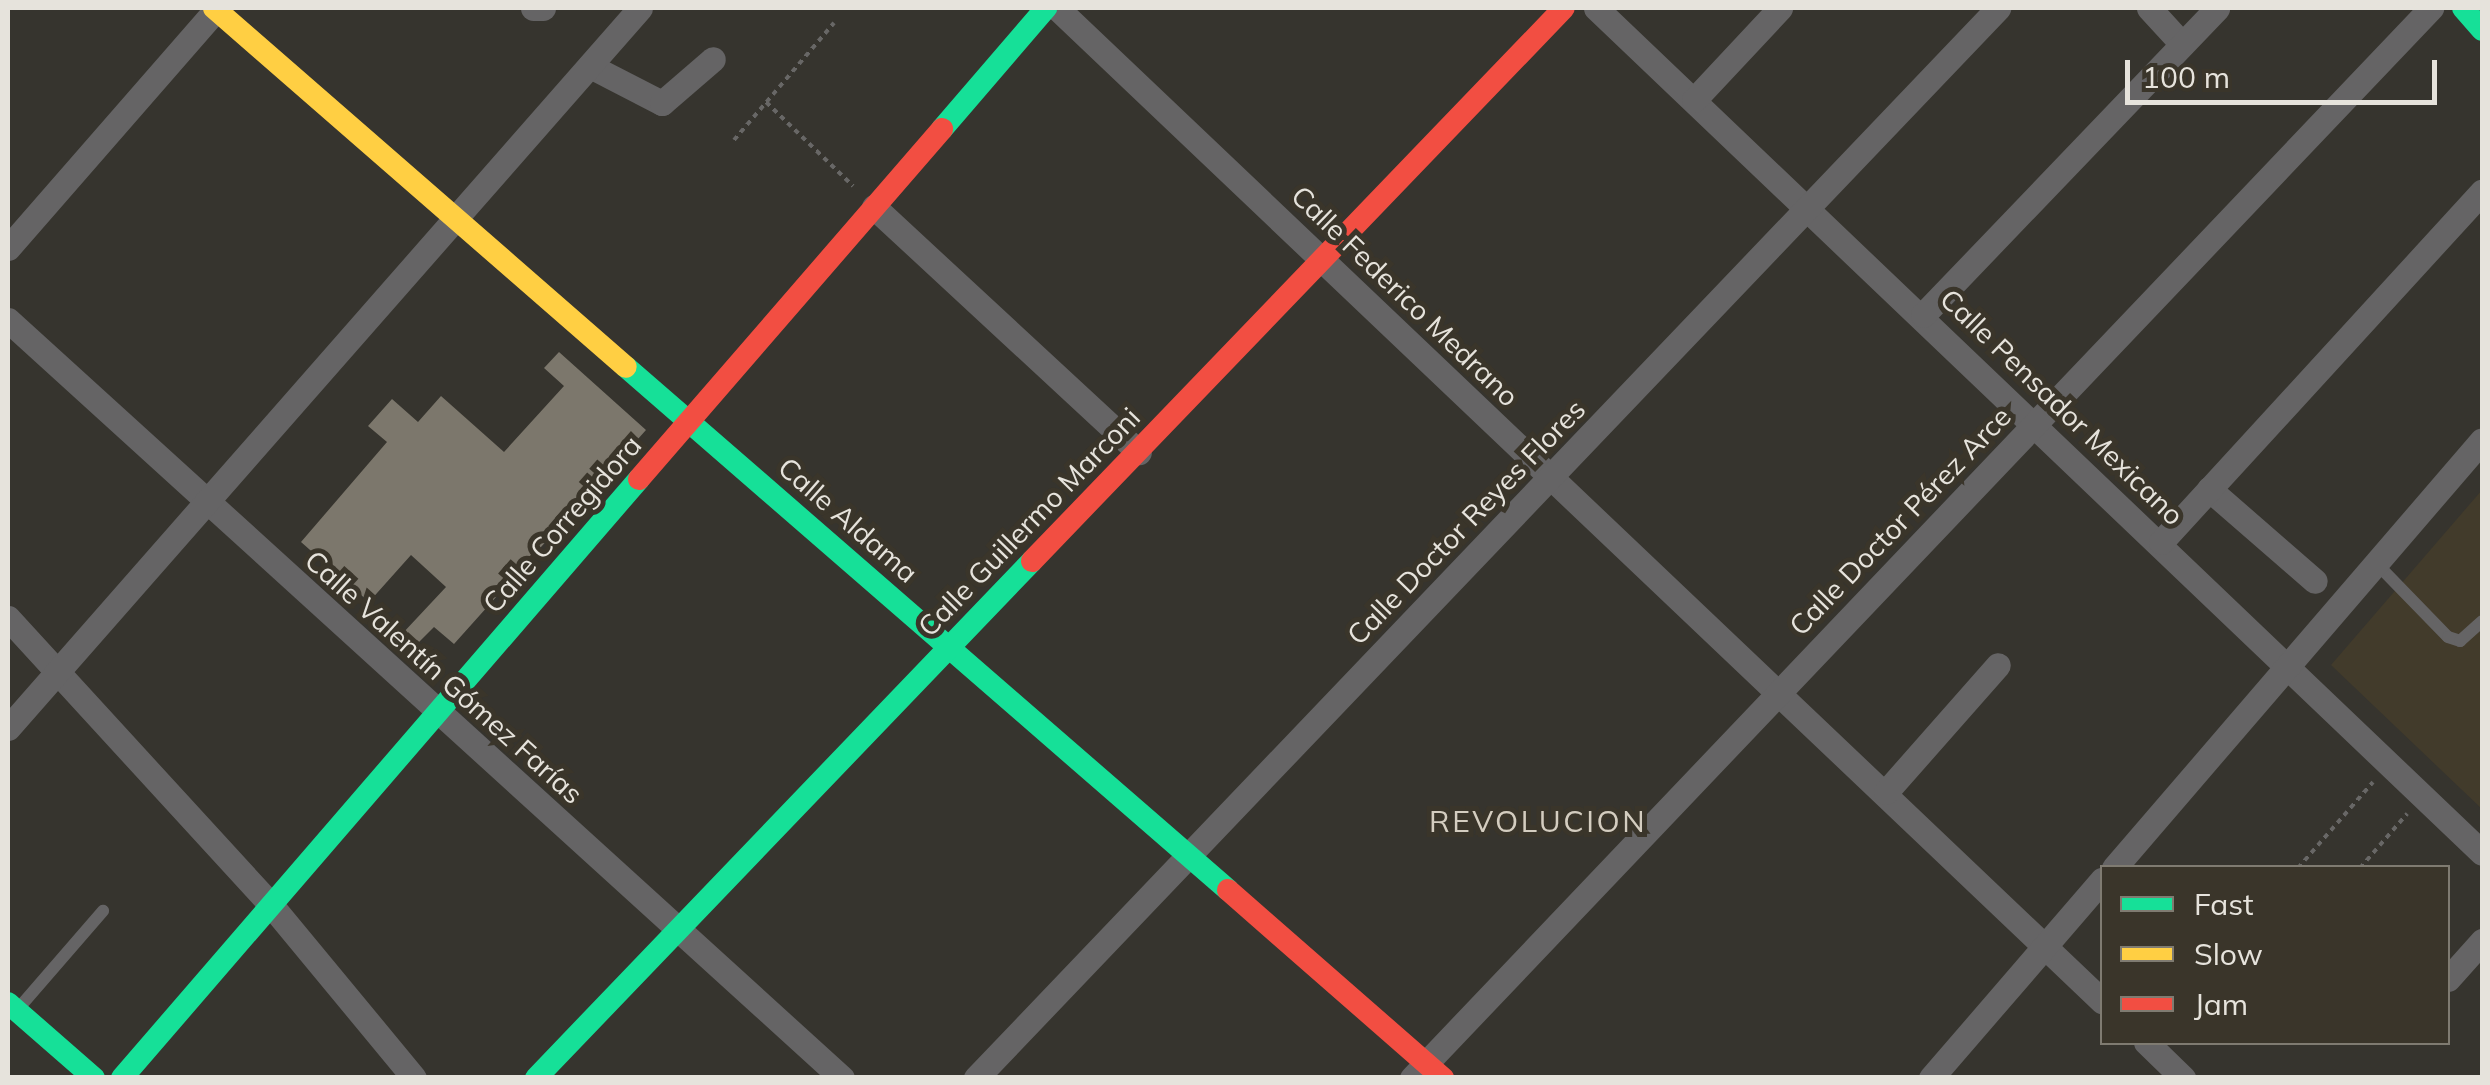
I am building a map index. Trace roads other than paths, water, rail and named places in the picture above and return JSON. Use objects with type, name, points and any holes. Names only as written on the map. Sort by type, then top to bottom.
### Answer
[{"type":"street","points":[[8,248],[216,8]]},
{"type":"street","name":"Calle Aldama","points":[[216,8],[1186,854],[1427,1073]]},
{"type":"street","points":[[532,8],[543,8]]},
{"type":"street","points":[[8,728],[640,8]]},
{"type":"street","name":"Calle Corregidora","points":[[122,1078],[1046,8]]},
{"type":"street","name":"Calle Federico Medrano","points":[[1057,8],[2100,999]]},
{"type":"street","name":"Calle Guillermo Marconi","points":[[536,1078],[1564,8]]},
{"type":"street","name":"Calle Pensador Mexicano","points":[[1596,8],[2036,422],[2482,853]]},
{"type":"street","points":[[1694,100],[1780,8]]},
{"type":"street","name":"Calle Doctor Reyes Flores","points":[[976,1078],[1998,8]]},
{"type":"street","points":[[2149,8],[2182,44]]},
{"type":"street","points":[[1922,315],[2217,8]]},
{"type":"street","name":"Calle Doctor Pérez Arce","points":[[1427,1073],[1778,693],[2432,8]]},
{"type":"street","points":[[2463,8],[2482,30]]},
{"type":"street","points":[[590,66],[662,102],[713,59]]},
{"type":"street","points":[[2160,542],[2482,192]]},
{"type":"street","points":[[874,207],[1139,452]]},
{"type":"street","name":"Calle Valentín Gómez Farías","points":[[8,320],[842,1078]]},
{"type":"street","points":[[2117,865],[2482,440]]},
{"type":"street","points":[[2209,489],[2315,580]]},
{"type":"street","points":[[8,618],[272,905],[414,1078]]},
{"type":"street","points":[[1886,792],[1998,665]]},
{"type":"street","points":[[1931,1078],[2100,882]]},
{"type":"street","points":[[2450,977],[2482,941]]},
{"type":"street","points":[[12,1007],[94,1078]]},
{"type":"street","points":[[2149,1045],[2183,1078]]},
{"type":"lane","points":[[2376,563],[2448,637],[2460,641],[2482,621]]},
{"type":"lane","points":[[12,1007],[103,910]]},
{"type":"district","name":"REVOLUCION","points":[[1538,821]]}]
